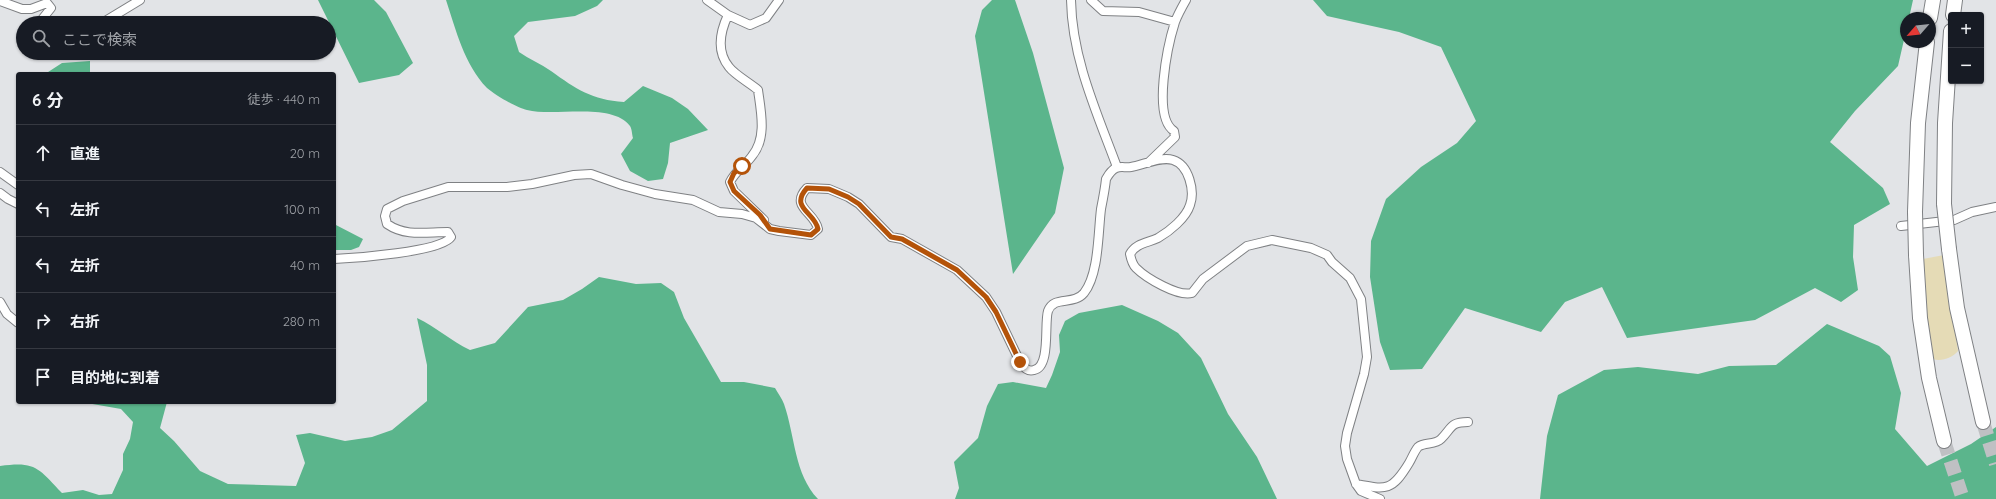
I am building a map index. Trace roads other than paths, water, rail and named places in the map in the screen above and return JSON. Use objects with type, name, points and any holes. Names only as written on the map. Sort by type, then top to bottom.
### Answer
[{"type":"highway","points":[[1931,12],[1933,0]]},
{"type":"highway","points":[[1953,12],[1955,0]]},
{"type":"highway","points":[[1926,48],[1918,123],[1915,212],[1916,255],[1921,326],[1929,378],[1944,441]]},
{"type":"highway","points":[[1950,48],[1945,123],[1944,204],[1957,308],[1983,422]]},
{"type":"street","points":[[114,16],[140,0]]},
{"type":"street","points":[[707,0],[728,15],[750,25],[766,18],[779,0]]},
{"type":"street","points":[[1071,0],[1074,31],[1086,83],[1096,114],[1118,167]]},
{"type":"street","points":[[1090,0],[1103,11],[1139,12],[1175,22]]},
{"type":"street","points":[[1148,163],[1175,137],[1174,131],[1170,128],[1166,118],[1163,100],[1166,65],[1175,22],[1186,0]]},
{"type":"street","points":[[0,1],[22,9],[31,9],[47,3],[50,8],[44,16]]},
{"type":"street","points":[[728,15],[722,29],[720,51],[730,68],[758,90],[762,118],[758,148],[734,173],[730,182],[734,191],[760,215],[770,229]]},
{"type":"street","points":[[336,259],[368,258],[444,243],[451,238],[451,234],[448,232],[408,233],[387,224],[385,216],[387,209],[403,201],[448,187],[526,185],[574,174],[590,174],[622,186],[655,194],[693,200],[719,212],[742,214],[756,218],[770,229],[811,235],[818,229],[817,222],[802,207],[800,200],[801,194],[807,188],[829,189],[848,197],[859,204],[891,237],[902,239],[931,254],[957,270],[971,282],[986,297],[996,312],[1020,362],[1025,369],[1031,371],[1037,370],[1042,364],[1047,335],[1048,312],[1052,304],[1058,301],[1074,300],[1085,292],[1088,285],[1096,258],[1106,179],[1112,170],[1118,167],[1129,167],[1161,160],[1173,160],[1183,166],[1188,176],[1191,192],[1190,205],[1177,224],[1158,238],[1133,249],[1130,254],[1132,263],[1136,268],[1161,284],[1182,294],[1192,293],[1203,279],[1247,246],[1272,240],[1311,248],[1327,255],[1354,284],[1362,304],[1367,357],[1345,446],[1349,469],[1356,484],[1361,491],[1380,499]]},
{"type":"street","points":[[1,174],[16,184]]},
{"type":"street","points":[[0,192],[8,199],[16,203]]},
{"type":"street","points":[[1900,226],[1954,220],[1972,212],[1996,207]]},
{"type":"street","points":[[0,302],[6,314],[16,322]]},
{"type":"street","points":[[1356,484],[1384,488],[1396,483],[1415,450],[1420,445],[1440,440],[1451,426],[1459,422],[1468,422]]},
{"type":"tunnel","points":[[1983,422],[1996,464]]},
{"type":"tunnel","points":[[1944,441],[1963,499]]}]
